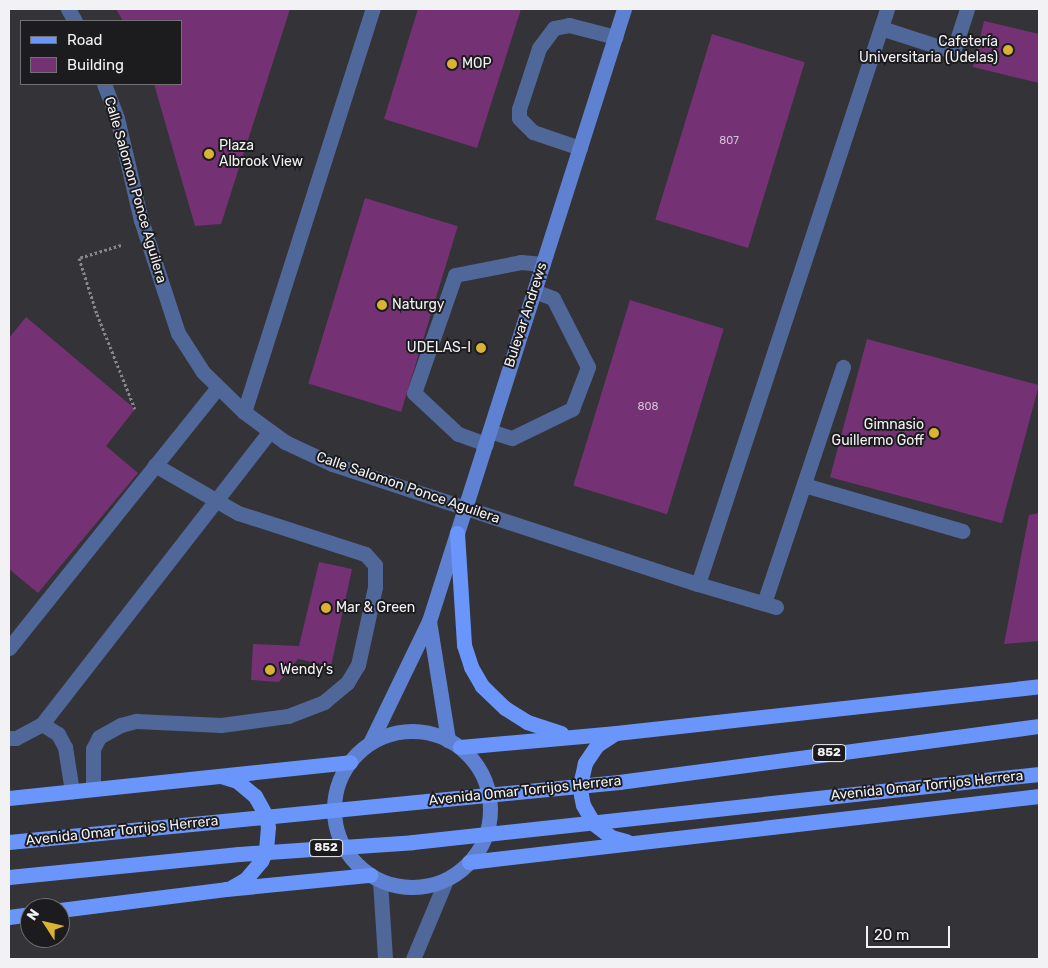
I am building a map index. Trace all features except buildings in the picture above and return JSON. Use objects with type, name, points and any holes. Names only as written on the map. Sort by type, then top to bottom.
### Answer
[{"type":"main road","points":[[457,533],[464,645],[477,678],[490,695],[516,716],[538,727],[569,736]]},
{"type":"main road","points":[[454,744],[616,733],[1039,686]]},
{"type":"main road","name":"Avenida Omar Torrijos Herrera","points":[[9,842],[619,782],[1039,726]]},
{"type":"main road","points":[[616,733],[597,745],[584,763],[580,795],[583,806],[594,824],[612,837],[632,842]]},
{"type":"main road","points":[[9,798],[350,762]]},
{"type":"main road","name":"Avenida Omar Torrijos Herrera","points":[[9,877],[239,854],[413,842],[1039,774]]},
{"type":"main road","points":[[215,775],[237,781],[255,796],[266,816],[268,827],[266,850],[261,861],[246,879],[226,889]]},
{"type":"main road","points":[[469,862],[1039,796]]},
{"type":"main road","points":[[70,909],[226,889],[375,878]]},
{"type":"street","points":[[68,9],[74,20]]},
{"type":"street","points":[[244,412],[373,9]]},
{"type":"street","name":"Bulevar Andrews","points":[[370,743],[429,621],[624,9]]},
{"type":"street","points":[[698,584],[887,9]]},
{"type":"street","points":[[881,28],[949,50],[954,46],[966,9]]},
{"type":"street","points":[[580,148],[533,132],[519,118],[519,109],[539,48],[554,28],[569,25],[615,37]]},
{"type":"street","name":"Calle Salomon Ponce Aguilera","points":[[104,85],[117,118],[141,220],[178,333],[203,372],[244,412],[285,442],[332,464],[698,584],[770,605],[804,485]]},
{"type":"street","points":[[534,290],[553,298],[588,367],[572,409],[512,438],[458,434],[414,393],[455,276],[521,262],[542,264]]},
{"type":"street","points":[[843,367],[804,485],[962,531]]},
{"type":"street","points":[[9,648],[218,387]]},
{"type":"street","points":[[9,738],[16,738],[42,724],[270,431]]},
{"type":"street","points":[[93,788],[93,749],[99,737],[115,728],[136,721],[222,725],[288,716],[324,702],[347,683],[358,665],[375,587],[375,565],[365,554],[238,514],[216,499],[155,465]]},
{"type":"street","name":"Bulevar Andrews","points":[[429,621],[454,744]]},
{"type":"street","points":[[42,724],[58,734],[65,747],[72,791]]},
{"type":"street","points":[[414,731],[428,733],[454,744],[478,770],[484,780],[489,801],[488,822],[485,834],[469,862],[446,880],[417,887],[398,886],[375,878],[351,858],[338,836],[334,810],[338,785],[350,762],[370,743],[391,734],[414,731]]},
{"type":"street","points":[[375,878],[385,959]]},
{"type":"street","points":[[414,959],[446,880]]},
{"type":"path","points":[[121,245],[79,258],[97,314],[136,409]]},
{"type":"place","name":"Cafetería Universitaria (Udelas)","points":[[1008,50]]},
{"type":"place","name":"MOP","points":[[452,64]]},
{"type":"place","name":"Plaza Albrook View","points":[[209,154]]},
{"type":"place","name":"Naturgy","points":[[382,305]]},
{"type":"place","name":"UDELAS-I","points":[[481,348]]},
{"type":"place","name":"Gimnasio Guillermo Goff","points":[[934,433]]},
{"type":"place","name":"Mar & Green","points":[[326,608]]},
{"type":"place","name":"Wendy's","points":[[270,670]]}]
